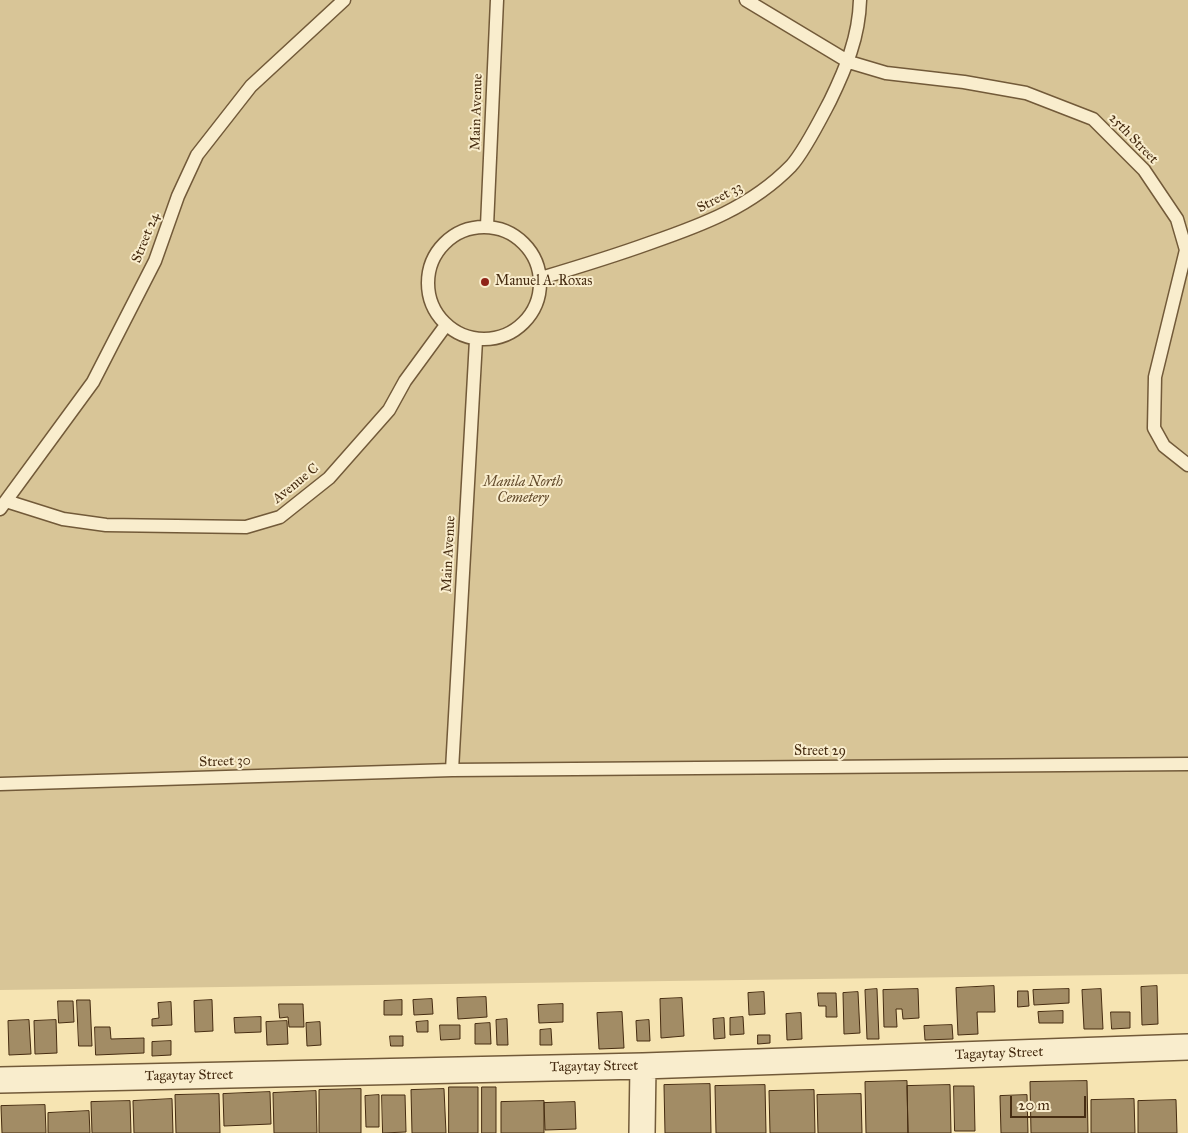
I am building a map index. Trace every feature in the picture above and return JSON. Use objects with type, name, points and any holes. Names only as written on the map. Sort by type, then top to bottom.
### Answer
[{"type":"street","name":"Tagaytay Street","points":[[0,1080],[643,1066],[1188,1047]]},
{"type":"street","points":[[642,1133],[643,1066]]},
{"type":"lane","name":"Street 24","points":[[3,505],[93,382],[155,260],[178,196],[196,155],[251,86],[344,0]]},
{"type":"lane","name":"Main Avenue","points":[[487,226],[497,0]]},
{"type":"lane","name":"25th Street","points":[[746,0],[849,62],[886,73],[964,82],[1026,93],[1093,119],[1144,170],[1176,219],[1186,250],[1155,377],[1154,428],[1164,446],[1188,465]]},
{"type":"lane","name":"Street 33","points":[[541,278],[591,264],[705,224],[740,206],[766,189],[792,164],[825,110],[849,62],[860,0]]},
{"type":"lane","points":[[487,226],[502,228],[522,240],[535,257],[541,278],[534,311],[510,334],[476,340],[460,335],[446,325],[430,304],[427,277],[436,252],[455,233],[487,226]]},
{"type":"lane","name":"Avenue C","points":[[3,505],[63,519],[106,525],[246,527],[280,517],[328,478],[389,410],[405,381],[446,325]]},
{"type":"lane","name":"Main Avenue","points":[[452,770],[476,340]]},
{"type":"lane","name":"Street 29","points":[[452,770],[1188,764]]},
{"type":"lane","name":"Street 30","points":[[0,784],[452,770]]},
{"type":"green space","name":"Manila North Cemetery","points":[[0,0],[1188,0],[1188,974],[0,990]]},
{"type":"building","points":[[994,986],[995,1012],[977,1012],[978,1034],[958,1035],[956,988]]},
{"type":"building","points":[[1157,986],[1158,1024],[1142,1025],[1141,987]]},
{"type":"building","points":[[877,989],[879,1039],[867,1039],[865,990]]},
{"type":"building","points":[[918,989],[919,1018],[903,1019],[902,1009],[896,1009],[897,1027],[884,1027],[883,990]]},
{"type":"building","points":[[1069,989],[1069,1003],[1034,1005],[1033,990]]},
{"type":"building","points":[[1101,989],[1103,1029],[1084,1029],[1082,990]]},
{"type":"building","points":[[1018,991],[1028,991],[1029,1006],[1018,1007]]},
{"type":"building","points":[[764,992],[765,1014],[749,1015],[748,993]]},
{"type":"building","points":[[858,992],[860,1033],[844,1034],[843,993]]},
{"type":"building","points":[[818,993],[836,993],[837,1017],[826,1017],[826,1006],[819,1006]]},
{"type":"building","points":[[486,997],[487,1017],[458,1019],[457,998]]},
{"type":"building","points":[[682,998],[684,1036],[661,1038],[660,999]]},
{"type":"building","points":[[432,999],[433,1014],[414,1015],[413,1000]]},
{"type":"building","points":[[77,1000],[90,1000],[92,1046],[79,1046]]},
{"type":"building","points":[[212,1000],[213,1031],[195,1032],[194,1001]]},
{"type":"building","points":[[402,1000],[402,1015],[384,1015],[384,1001]]},
{"type":"building","points":[[58,1001],[73,1001],[74,1022],[59,1023]]},
{"type":"building","points":[[171,1002],[172,1025],[152,1026],[152,1019],[159,1018],[158,1003]]},
{"type":"building","points":[[279,1004],[303,1004],[304,1027],[289,1027],[288,1017],[280,1018]]},
{"type":"building","points":[[563,1004],[563,1022],[539,1023],[538,1005]]},
{"type":"building","points":[[1063,1011],[1063,1023],[1039,1023],[1038,1012]]},
{"type":"building","points":[[622,1012],[624,1048],[599,1049],[597,1013]]},
{"type":"building","points":[[1111,1012],[1130,1012],[1130,1028],[1112,1029]]},
{"type":"building","points":[[801,1013],[802,1039],[787,1040],[786,1014]]},
{"type":"building","points":[[261,1017],[261,1032],[235,1033],[234,1018]]},
{"type":"building","points":[[743,1017],[744,1034],[730,1035],[730,1018]]},
{"type":"building","points":[[724,1018],[725,1038],[714,1039],[713,1019]]},
{"type":"building","points":[[507,1019],[508,1045],[497,1045],[496,1020]]},
{"type":"building","points":[[29,1020],[31,1054],[9,1055],[8,1021]]},
{"type":"building","points":[[56,1020],[57,1053],[35,1054],[34,1021]]},
{"type":"building","points":[[649,1020],[650,1041],[637,1041],[636,1021]]},
{"type":"building","points":[[287,1021],[288,1044],[267,1045],[266,1022]]},
{"type":"building","points":[[428,1021],[428,1032],[417,1032],[416,1022]]},
{"type":"building","points":[[320,1022],[321,1045],[307,1046],[306,1023]]},
{"type":"building","points":[[490,1023],[491,1044],[475,1044],[475,1024]]},
{"type":"building","points":[[440,1025],[460,1025],[460,1039],[441,1040]]},
{"type":"building","points":[[952,1025],[953,1039],[925,1040],[924,1026]]},
{"type":"building","points":[[95,1027],[110,1027],[111,1039],[144,1038],[144,1053],[96,1055]]},
{"type":"building","points":[[551,1029],[552,1045],[540,1045],[540,1030]]},
{"type":"building","points":[[758,1035],[770,1035],[770,1043],[758,1044]]},
{"type":"building","points":[[390,1036],[403,1036],[403,1046],[391,1046]]},
{"type":"building","points":[[171,1041],[171,1055],[152,1056],[152,1042]]},
{"type":"building","points":[[907,1081],[908,1133],[866,1133],[865,1082]]},
{"type":"building","points":[[1087,1081],[1088,1133],[1031,1133],[1030,1082]]},
{"type":"building","points":[[710,1084],[711,1133],[665,1133],[664,1085]]},
{"type":"building","points":[[765,1085],[766,1133],[716,1133],[715,1086]]},
{"type":"building","points":[[950,1085],[951,1133],[908,1133],[907,1086]]},
{"type":"building","points":[[954,1086],[974,1086],[975,1131],[955,1131]]},
{"type":"building","points":[[449,1087],[478,1087],[478,1133],[449,1133]]},
{"type":"building","points":[[482,1087],[496,1087],[496,1133],[482,1133]]},
{"type":"building","points":[[361,1089],[361,1133],[319,1133],[319,1090]]},
{"type":"building","points":[[444,1089],[446,1133],[412,1133],[411,1090]]},
{"type":"building","points":[[814,1090],[815,1133],[770,1133],[769,1091]]},
{"type":"building","points":[[316,1091],[317,1133],[274,1133],[273,1093]]},
{"type":"building","points":[[270,1092],[271,1124],[224,1126],[223,1094]]},
{"type":"building","points":[[219,1094],[220,1133],[176,1133],[175,1095]]},
{"type":"building","points":[[861,1094],[862,1133],[818,1133],[817,1095]]},
{"type":"building","points":[[379,1095],[379,1127],[366,1127],[365,1096]]},
{"type":"building","points":[[382,1095],[405,1095],[406,1132],[383,1133]]},
{"type":"building","points":[[1027,1095],[1028,1133],[1001,1133],[1000,1096]]},
{"type":"building","points":[[172,1099],[173,1133],[134,1133],[133,1101]]},
{"type":"building","points":[[1134,1099],[1135,1133],[1091,1133],[1091,1100]]},
{"type":"building","points":[[1176,1100],[1177,1133],[1138,1133],[1138,1101]]},
{"type":"building","points":[[130,1101],[131,1133],[92,1133],[91,1102]]},
{"type":"building","points":[[544,1101],[544,1133],[501,1133],[501,1102]]},
{"type":"building","points":[[575,1102],[576,1129],[545,1130],[544,1103]]},
{"type":"building","points":[[45,1105],[46,1133],[2,1133],[1,1106]]},
{"type":"building","points":[[89,1111],[90,1133],[48,1133],[48,1113]]},
{"type":"place","name":"Manuel A. Roxas","points":[[485,282]]}]
